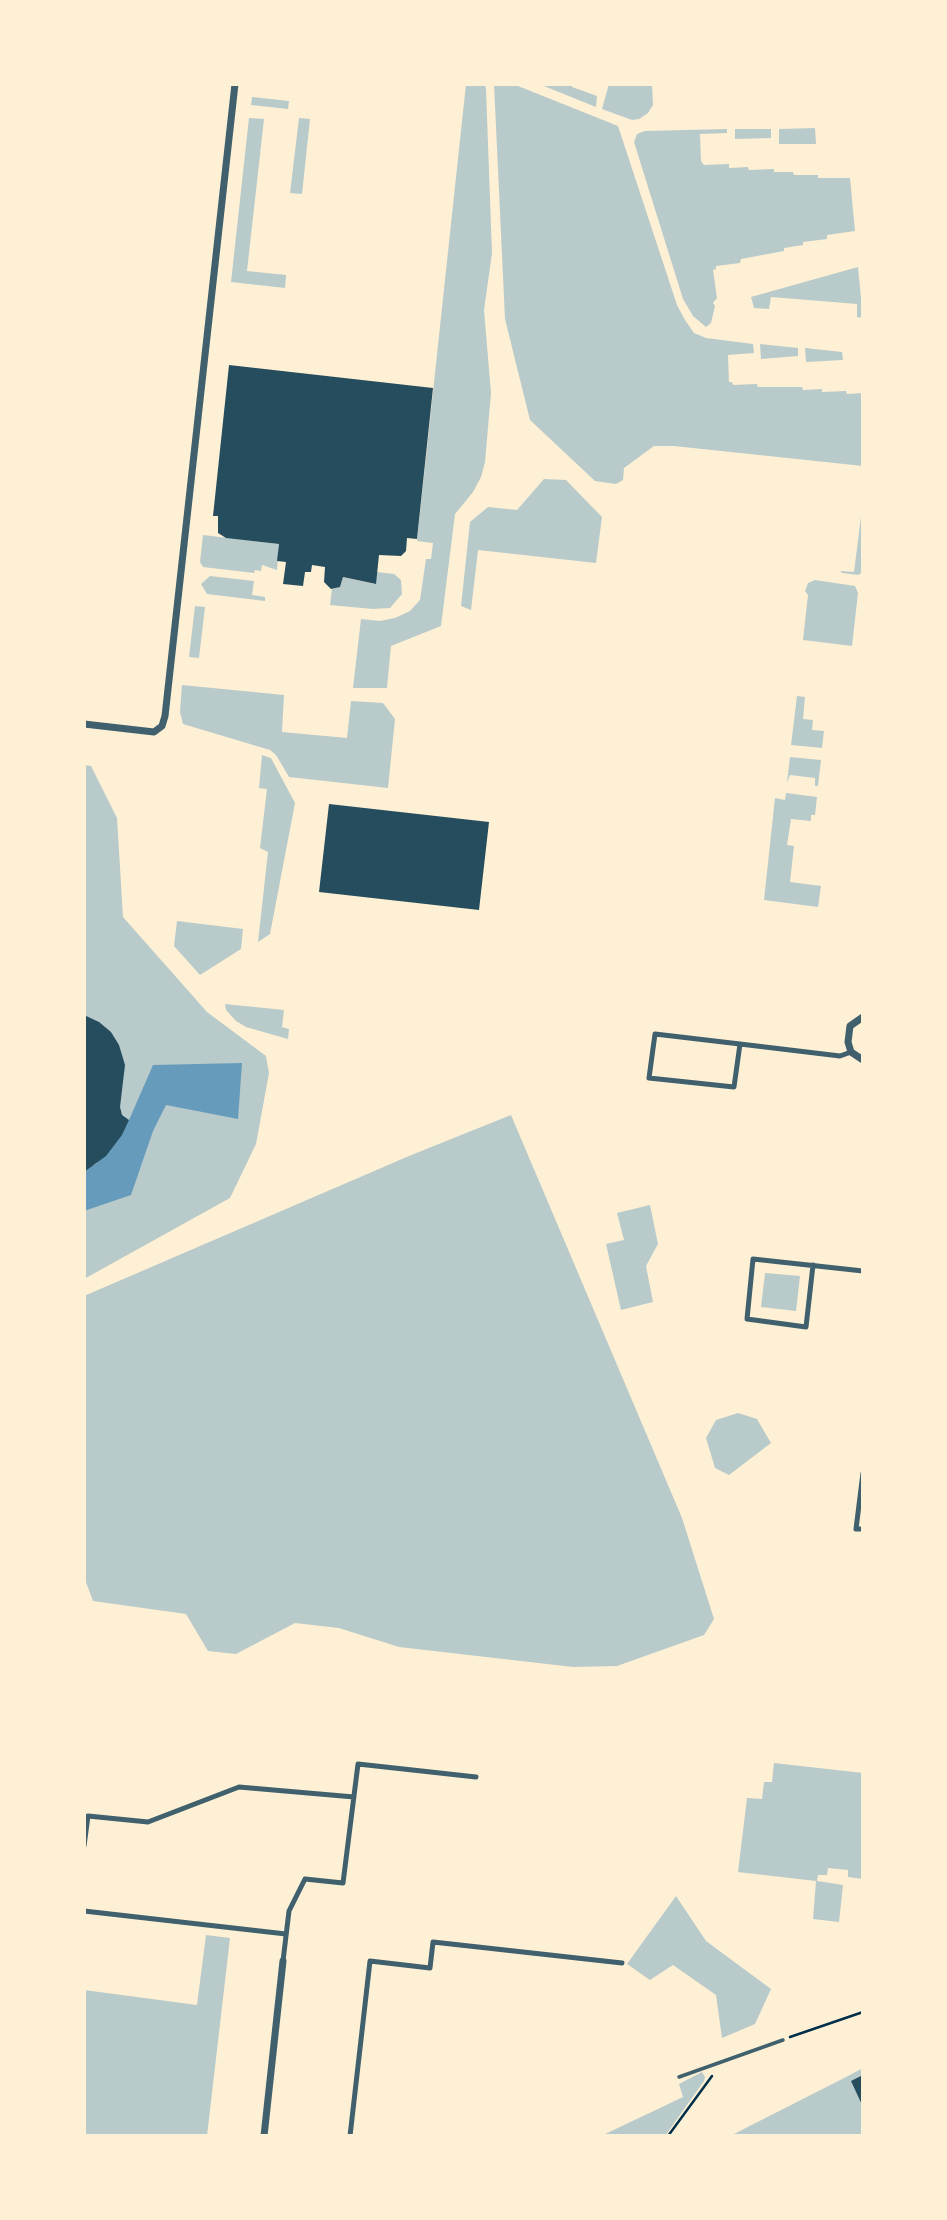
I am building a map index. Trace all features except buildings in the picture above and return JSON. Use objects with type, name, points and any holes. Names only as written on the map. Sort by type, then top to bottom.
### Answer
[{"type":"street","points":[[84,724],[154,732],[162,726],[235,84]]},
{"type":"street","points":[[863,1017],[850,1026],[848,1042],[851,1052],[863,1060]]},
{"type":"street","points":[[740,1044],[734,1087],[649,1078],[655,1034],[740,1044],[840,1056],[851,1052]]},
{"type":"street","points":[[813,1265],[806,1327],[747,1320],[753,1259],[813,1265],[863,1271]]},
{"type":"street","points":[[863,1473],[856,1529],[863,1529]]},
{"type":"street","points":[[264,2136],[289,1911],[305,1879],[343,1883],[358,1764],[476,1777]]},
{"type":"street","points":[[84,1846],[88,1815],[148,1822],[239,1787],[354,1797]]},
{"type":"street","points":[[84,1911],[286,1934]]},
{"type":"street","points":[[350,2136],[370,1961],[430,1968],[433,1942],[622,1963]]},
{"type":"lane","points":[[678,2077],[783,2040]]},
{"type":"path","points":[[783,2040],[863,2012]]},
{"type":"path","points":[[668,2136],[724,2059]]},
{"type":"shaded area","points":[[466,84],[485,84],[486,89],[492,253],[484,310],[491,393],[485,462],[473,492],[455,514],[441,626],[391,646],[387,688],[353,688],[361,619],[380,621],[410,611],[420,600],[426,559],[431,559],[433,543],[417,541]]},
{"type":"shaded area","points":[[494,84],[513,84],[618,126],[677,305],[685,320],[694,333],[706,338],[753,344],[754,353],[728,355],[729,382],[733,385],[757,384],[758,387],[802,387],[803,390],[822,389],[822,392],[863,393],[863,466],[654,446],[624,468],[623,480],[616,484],[595,481],[530,420],[505,319]]},
{"type":"shaded area","points":[[539,84],[573,84],[572,87],[597,96],[596,107]]},
{"type":"shaded area","points":[[609,84],[652,84],[653,105],[648,113],[632,120],[602,109]]},
{"type":"shaded area","points":[[252,97],[289,101],[288,109],[251,105]]},
{"type":"shaded area","points":[[249,118],[264,119],[247,271],[286,275],[285,288],[231,282]]},
{"type":"shaded area","points":[[299,118],[310,119],[302,194],[290,193]]},
{"type":"shaded area","points":[[815,128],[816,144],[779,144],[779,129]]},
{"type":"shaded area","points":[[727,129],[727,133],[700,134],[701,161],[704,165],[729,164],[729,168],[774,169],[774,172],[793,172],[794,175],[818,175],[818,178],[850,178],[855,231],[827,235],[827,239],[803,242],[803,245],[784,248],[784,251],[741,259],[740,263],[716,266],[713,270],[717,298],[713,303],[715,306],[711,323],[706,327],[693,316],[683,299],[634,142],[637,134],[645,131]]},
{"type":"shaded area","points":[[735,129],[771,129],[771,138],[735,139]]},
{"type":"shaded area","points":[[858,267],[863,318],[857,317],[857,304],[771,297],[769,309],[754,308],[751,297]]},
{"type":"shaded area","points":[[760,344],[798,348],[798,356],[761,359]]},
{"type":"shaded area","points":[[805,348],[842,352],[843,360],[806,362]]},
{"type":"shaded area","points":[[544,479],[566,480],[602,517],[596,563],[478,550],[471,610],[461,606],[470,522],[488,507],[517,510]]},
{"type":"shaded area","points":[[863,501],[863,571],[859,575],[842,573],[840,571],[854,572]]},
{"type":"shaded area","points":[[203,535],[279,544],[277,570],[262,565],[261,571],[255,570],[254,573],[203,567],[200,562]]},
{"type":"shaded area","points":[[377,572],[394,574],[401,580],[402,594],[390,608],[330,605],[332,589],[340,587],[343,577],[375,584]]},
{"type":"shaded area","points":[[210,576],[254,581],[252,595],[265,597],[265,601],[207,594],[201,584]]},
{"type":"shaded area","points":[[815,580],[855,586],[858,593],[852,646],[803,640],[808,595],[805,591],[808,583]]},
{"type":"shaded area","points":[[195,606],[205,607],[199,658],[189,657]]},
{"type":"shaded area","points":[[182,685],[284,695],[282,732],[347,738],[351,701],[383,703],[395,719],[388,788],[289,777],[270,750],[183,724],[180,712]]},
{"type":"shaded area","points":[[797,696],[805,697],[803,719],[813,720],[812,730],[824,731],[822,748],[791,745]]},
{"type":"shaded area","points":[[262,755],[271,758],[295,803],[270,934],[258,942],[268,852],[260,848],[267,789],[259,788]]},
{"type":"shaded area","points":[[790,757],[821,760],[818,786],[815,786],[815,778],[790,775],[787,783]]},
{"type":"shaded area","points":[[84,765],[91,766],[117,818],[123,917],[207,1012],[266,1056],[269,1073],[256,1144],[230,1198],[84,1279]]},
{"type":"shaded area","points":[[786,793],[817,797],[815,815],[811,815],[811,821],[791,819],[787,845],[794,846],[790,882],[821,886],[818,907],[764,900],[775,798],[785,800]]},
{"type":"shaded area","points":[[177,921],[243,929],[241,949],[200,975],[174,946]]},
{"type":"shaded area","points":[[225,1004],[284,1010],[282,1027],[289,1029],[288,1039],[246,1027],[236,1021],[226,1010]]},
{"type":"shaded area","points":[[511,1115],[682,1518],[714,1619],[704,1635],[617,1666],[573,1667],[399,1647],[339,1628],[295,1623],[236,1654],[208,1651],[186,1614],[93,1601],[84,1577],[84,1296]]},
{"type":"shaded area","points":[[650,1205],[658,1244],[646,1266],[653,1302],[621,1310],[606,1244],[624,1240],[617,1213]]},
{"type":"shaded area","points":[[765,1273],[800,1276],[796,1311],[761,1307]]},
{"type":"shaded area","points":[[738,1413],[757,1419],[771,1443],[729,1475],[715,1468],[706,1438],[716,1420]]},
{"type":"shaded area","points":[[774,1763],[863,1773],[863,1879],[848,1877],[848,1870],[828,1868],[827,1875],[818,1875],[817,1881],[843,1885],[839,1922],[813,1919],[816,1881],[738,1872],[747,1798],[762,1799],[764,1782],[772,1782]]},
{"type":"shaded area","points":[[676,1896],[706,1941],[771,1989],[755,2024],[722,2038],[716,1995],[673,1965],[650,1980],[627,1964]]},
{"type":"shaded area","points":[[206,1935],[230,1938],[207,2136],[84,2136],[84,1990],[197,2005]]},
{"type":"shaded area","points":[[863,2068],[863,2136],[730,2136],[848,2076]]},
{"type":"shaded area","points":[[702,2072],[704,2081],[665,2136],[601,2136],[683,2097],[679,2084]]},
{"type":"water","points":[[242,1063],[238,1119],[166,1105],[153,1131],[131,1195],[84,1211],[84,1169],[96,1164],[129,1120],[153,1065]]}]
